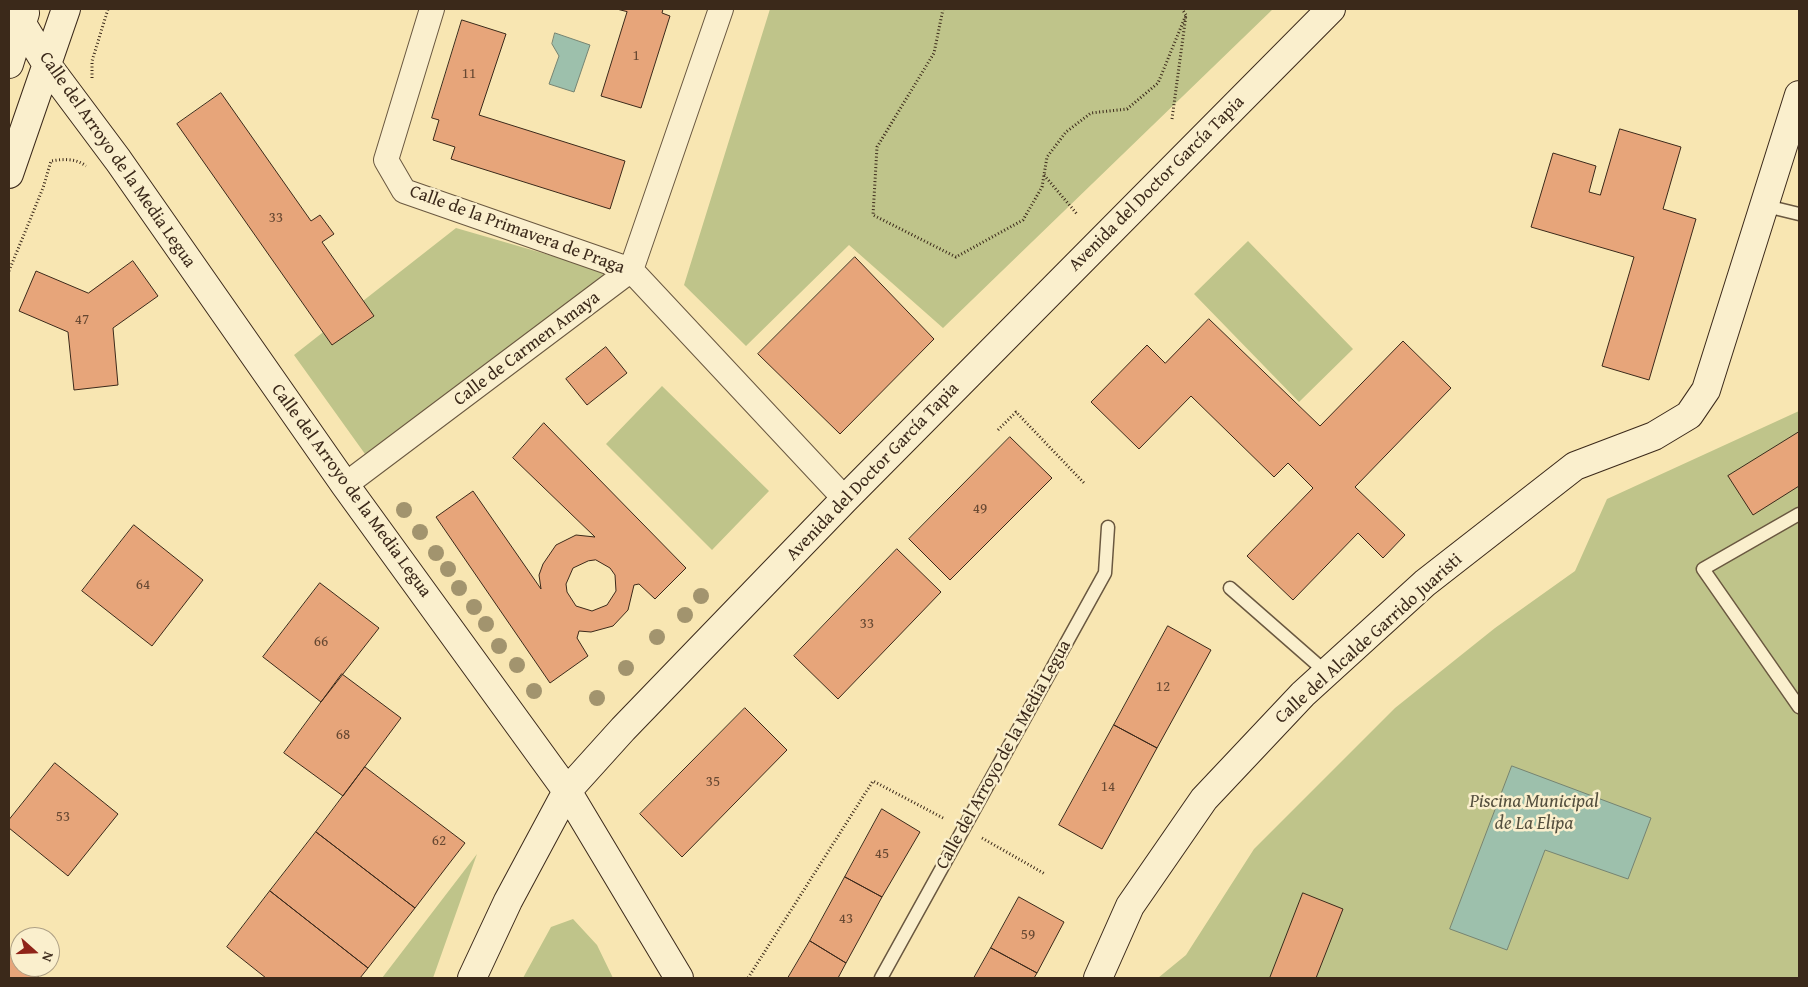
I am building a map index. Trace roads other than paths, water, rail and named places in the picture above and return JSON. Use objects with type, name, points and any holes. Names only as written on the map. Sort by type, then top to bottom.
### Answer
[{"type":"street","points":[[9,174],[66,9]]},
{"type":"street","name":"Calle de la Primavera de Praga","points":[[432,9],[386,160],[404,191],[632,270],[846,499]]},
{"type":"street","points":[[632,270],[721,9]]},
{"type":"street","name":"Avenida del Doctor García Tapia","points":[[472,978],[508,901],[567,791],[624,729],[846,499],[1331,9]]},
{"type":"street","points":[[9,64],[21,14]]},
{"type":"street","name":"Calle del Arroyo de la Media Legua","points":[[21,14],[47,65],[114,154],[345,485],[567,791],[679,978]]},
{"type":"street","name":"Calle del Alcalde Garrido Juaristi","points":[[1098,978],[1130,906],[1204,799],[1303,694],[1425,584],[1575,466],[1654,436],[1688,415],[1706,390],[1766,206],[1799,94]]},
{"type":"street","name":"Calle de Carmen Amaya","points":[[345,485],[632,270]]},
{"type":"lane","points":[[1766,206],[1799,214]]},
{"type":"lane","points":[[1799,514],[1703,569],[1799,707]]},
{"type":"lane","name":"Calle del Arroyo de la Media Legua","points":[[881,978],[1105,573],[1108,526]]},
{"type":"lane","points":[[1230,588],[1327,672]]},
{"type":"water","points":[[555,33],[590,45],[574,92],[549,84],[559,56],[552,44]]},
{"type":"water","name":"Piscina Municipal de La Elipa","points":[[1512,766],[1651,818],[1628,879],[1545,850],[1507,950],[1450,929]]}]
